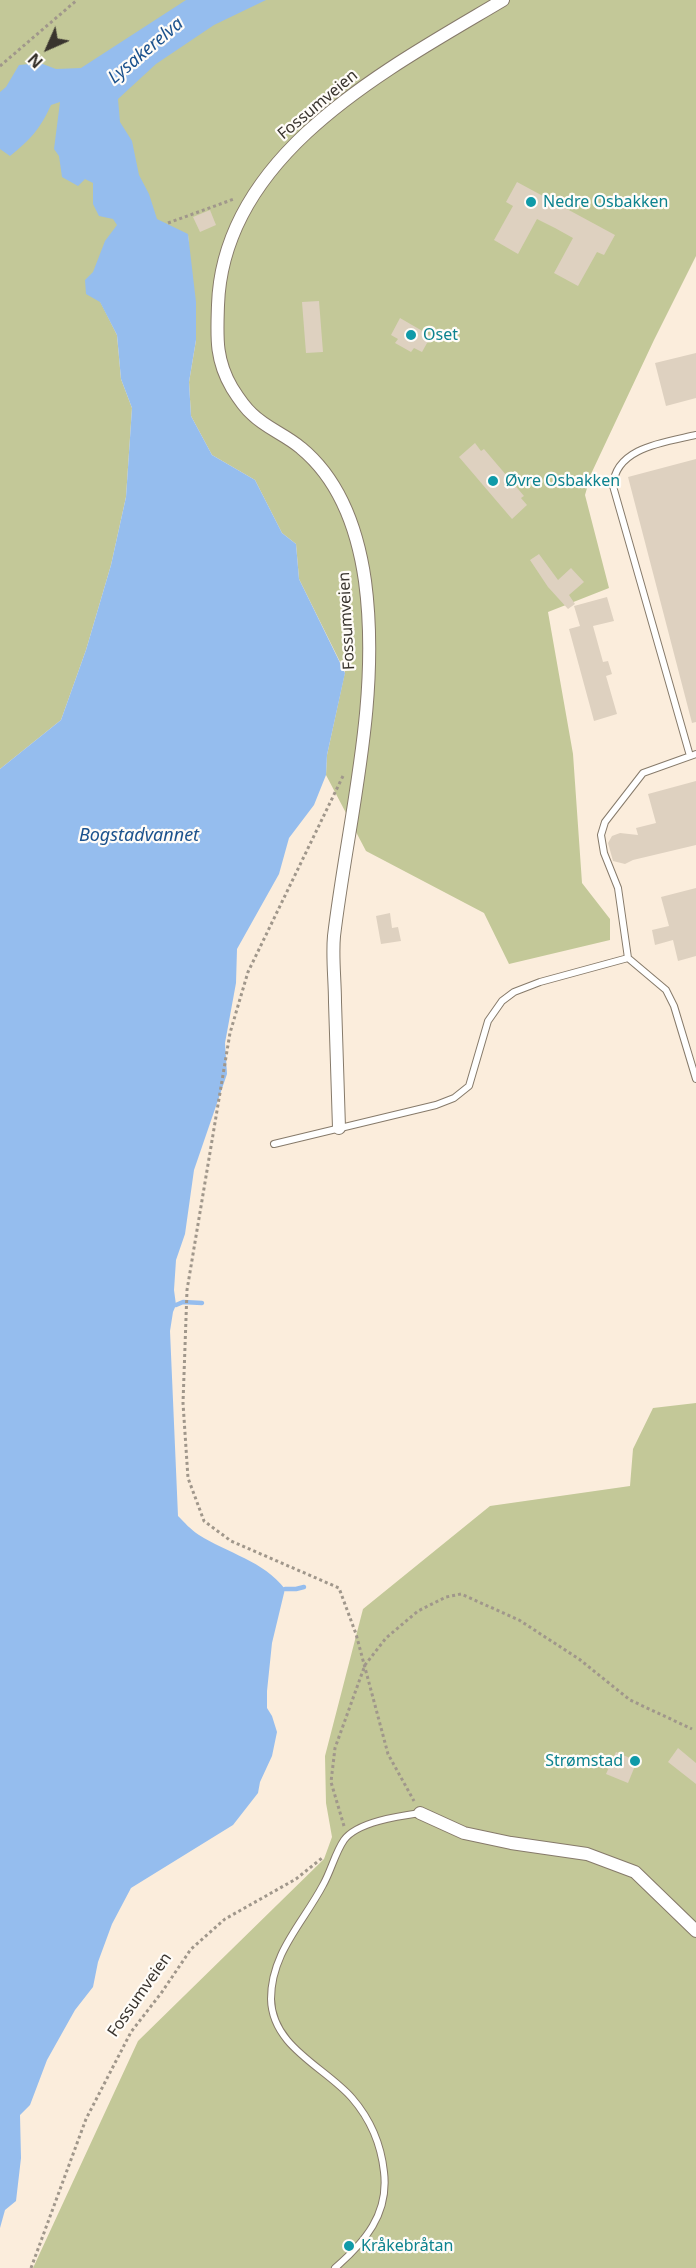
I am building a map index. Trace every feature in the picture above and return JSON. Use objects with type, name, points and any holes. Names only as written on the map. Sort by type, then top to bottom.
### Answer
[{"type":"street","name":"Fossumveien","points":[[339,1128],[333,941],[363,737],[369,653],[365,582],[352,522],[333,483],[302,449],[252,414],[231,386],[216,348],[219,282],[228,249],[256,191],[290,149],[322,120],[385,71],[503,0]]},
{"type":"street","points":[[420,1813],[464,1833],[511,1844],[587,1854],[635,1872],[696,1930]]},
{"type":"lane","points":[[696,435],[640,449],[617,471],[613,486],[693,755],[643,773],[605,822],[601,834],[604,853],[618,888],[628,958],[666,990],[687,1044],[696,1079]]},
{"type":"lane","points":[[274,1144],[436,1105],[454,1098],[469,1086],[488,1021],[502,1001],[514,992],[540,982],[628,958]]},
{"type":"lane","points":[[687,1044],[696,1042]]},
{"type":"lane","points":[[335,2268],[358,2248],[373,2228],[386,2188],[382,2152],[370,2122],[351,2097],[294,2048],[278,2026],[271,2001],[274,1978],[284,1947],[322,1887],[345,1839],[368,1825],[420,1813]]},
{"type":"path","points":[[0,66],[77,0]]},
{"type":"path","points":[[168,223],[256,191]]},
{"type":"path","points":[[348,768],[248,972],[230,1033],[187,1290],[183,1402],[188,1478],[204,1521],[231,1541],[339,1588],[356,1634],[388,1754],[420,1813]]},
{"type":"path","points":[[345,1839],[343,1821],[332,1782],[335,1748],[365,1665],[386,1638],[418,1611],[446,1597],[461,1594],[519,1620],[579,1659],[630,1700],[692,1729]]},
{"type":"path","name":"Fossumveien","points":[[31,2268],[86,2119],[131,2032],[191,1950],[225,1919],[296,1879],[345,1839]]},
{"type":"green space","points":[[0,0],[696,0],[696,256],[591,474],[585,495],[609,588],[548,612],[573,754],[582,883],[610,919],[610,940],[509,964],[484,913],[366,851],[326,775],[327,755],[345,672],[299,579],[296,544],[282,533],[255,480],[212,455],[191,416],[189,382],[196,340],[188,235],[100,301],[117,335],[121,379],[132,408],[126,497],[111,565],[86,650],[61,720],[0,769]]},
{"type":"green space","points":[[696,1403],[696,2268],[33,2268],[138,2041],[324,1859],[332,1837],[326,1803],[325,1756],[363,1609],[490,1506],[630,1486],[633,1449],[653,1408]]},
{"type":"water","name":"Bogstadvannet","points":[[186,0],[266,0],[214,25],[156,64],[118,99],[120,122],[132,141],[139,175],[149,194],[157,219],[188,234],[196,302],[196,340],[189,382],[191,416],[212,455],[255,480],[282,533],[296,544],[299,579],[345,673],[327,755],[326,775],[314,805],[289,838],[279,874],[237,949],[236,983],[225,1043],[227,1074],[194,1170],[185,1234],[176,1260],[174,1290],[176,1305],[170,1331],[178,1516],[199,1535],[267,1571],[285,1589],[272,1643],[267,1691],[267,1708],[277,1732],[272,1756],[260,1782],[258,1793],[233,1825],[131,1888],[112,1924],[98,1962],[93,1987],[75,2010],[47,2060],[30,2105],[20,2115],[21,2158],[16,2201],[5,2210],[0,2228],[0,769],[61,720],[86,650],[111,565],[126,497],[132,408],[121,379],[117,335],[100,302],[86,294],[85,280],[93,272],[105,241],[117,225],[113,219],[99,216],[93,204],[93,183],[85,179],[78,186],[62,177],[59,156],[54,149],[60,102],[51,105],[34,133],[10,156],[0,149],[0,92],[6,87],[19,65],[40,63],[56,69],[81,68]]},
{"type":"building","points":[[517,182],[615,235],[604,255],[597,252],[578,286],[554,273],[573,238],[555,228],[537,219],[518,254],[494,240],[513,206],[506,202]]},
{"type":"building","points":[[210,210],[216,225],[200,232],[193,217]]},
{"type":"building","points":[[319,301],[323,352],[306,353],[302,302]]},
{"type":"building","name":"Oset","points":[[400,318],[431,336],[422,352],[414,348],[411,352],[395,343],[398,339],[391,335]]},
{"type":"building","points":[[696,353],[696,398],[666,406],[655,363]]},
{"type":"building","points":[[475,443],[481,451],[484,449],[524,496],[521,498],[527,505],[512,519],[459,457]]},
{"type":"building","points":[[696,459],[696,722],[692,723],[628,477]]},
{"type":"building","points":[[539,554],[558,580],[571,568],[584,582],[569,595],[575,604],[568,609],[548,587],[530,560]]},
{"type":"building","points":[[607,597],[614,621],[593,626],[603,662],[608,661],[612,674],[606,676],[617,714],[594,721],[569,629],[580,626],[574,606]]},
{"type":"building","points":[[696,781],[696,845],[625,864],[613,861],[608,843],[612,836],[620,833],[638,835],[636,828],[656,823],[648,794]]},
{"type":"building","points":[[696,888],[696,956],[678,961],[673,940],[655,945],[652,930],[669,926],[661,897]]},
{"type":"building","points":[[390,913],[392,928],[398,927],[401,941],[381,944],[376,916]]},
{"type":"building","points":[[678,1748],[696,1763],[696,1784],[668,1762]]},
{"type":"building","points":[[616,1752],[637,1761],[628,1783],[606,1774]]},
{"type":"waterway","points":[[176,1305],[183,1302],[202,1303]]},
{"type":"waterway","points":[[285,1589],[304,1587]]},
{"type":"place","name":"Nedre Osbakken","points":[[531,202]]},
{"type":"place","name":"Oset","points":[[411,335]]},
{"type":"place","name":"Øvre Osbakken","points":[[493,481]]},
{"type":"place","name":"Strømstad","points":[[635,1761]]},
{"type":"place","name":"Kråkebråtan","points":[[349,2246]]},
{"type":"water label","name":"Lysakerelva","points":[[146,51]]}]
